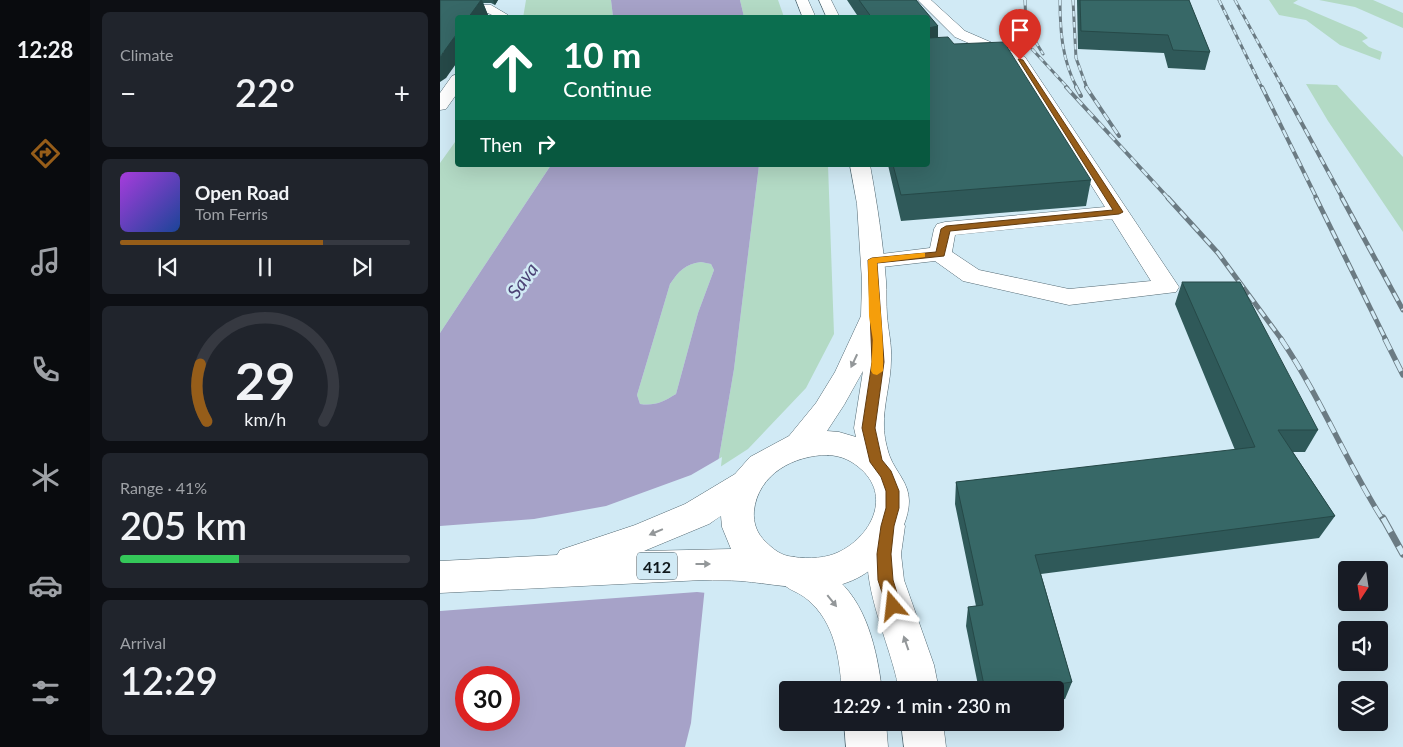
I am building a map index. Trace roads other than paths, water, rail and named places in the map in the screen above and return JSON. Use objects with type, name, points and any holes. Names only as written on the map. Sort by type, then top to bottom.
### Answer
[{"type":"main road","points":[[802,0],[809,15]]},
{"type":"main road","points":[[825,0],[832,15]]},
{"type":"main road","points":[[872,260],[940,254],[971,276],[1069,297],[1168,287],[1020,60],[960,34],[924,0]]},
{"type":"main road","points":[[440,8],[462,4],[490,9],[501,15]]},
{"type":"main road","points":[[962,50],[986,46]]},
{"type":"main road","points":[[440,105],[455,83]]},
{"type":"main road","name":"412","points":[[860,167],[867,204],[874,316],[878,340],[878,362],[869,428],[876,462]]},
{"type":"main road","points":[[940,254],[946,229],[1119,212]]},
{"type":"main road","name":"412","points":[[532,573],[642,538],[697,514],[745,484],[759,468],[797,446],[828,409],[842,387],[874,316]]},
{"type":"main road","name":"412","points":[[440,576],[703,564],[740,565],[788,572],[817,573],[840,568],[860,557],[876,543],[888,526],[893,508],[892,491],[886,475],[876,462],[860,451],[841,444],[819,443],[797,446]]},
{"type":"main road","name":"412","points":[[745,484],[737,504],[737,524],[742,537],[760,560],[788,572]]},
{"type":"main road","points":[[888,526],[884,554],[886,580],[914,665],[917,681]]},
{"type":"main road","points":[[788,572],[823,590],[844,616],[854,640],[861,679]]},
{"type":"main road","points":[[866,731],[867,747]]},
{"type":"main road","points":[[923,731],[925,747]]},
{"type":"water","points":[[611,0],[740,0],[744,15],[613,15]]},
{"type":"water","name":"Sava","points":[[550,167],[759,167],[734,369],[717,469],[691,723],[685,747],[440,747],[440,333]],"holes":[[[701,262],[711,264],[714,270],[698,313],[676,394],[659,403],[640,404],[637,395],[670,284],[676,275],[691,264]]]},
{"type":"railway","points":[[1025,0],[1026,26],[1043,54]]},
{"type":"railway","points":[[1060,0],[1065,56],[1077,88]]},
{"type":"railway","points":[[1073,0],[1076,58],[1087,88]]},
{"type":"railway","points":[[1219,0],[1262,88]]},
{"type":"railway","points":[[1235,0],[1283,88]]},
{"type":"railway","points":[[1032,49],[1068,88]]},
{"type":"railway","points":[[1066,87],[1169,199]]},
{"type":"railway","points":[[1076,87],[1081,96]]},
{"type":"railway","points":[[1086,87],[1119,136]]},
{"type":"railway","points":[[1262,87],[1317,199]]},
{"type":"railway","points":[[1282,87],[1343,199]]},
{"type":"railway","points":[[1168,198],[1218,253],[1282,340]]},
{"type":"railway","points":[[1316,198],[1386,340]]},
{"type":"railway","points":[[1342,198],[1403,310]]},
{"type":"railway","points":[[1281,339],[1308,383],[1383,520]]},
{"type":"railway","points":[[1385,339],[1403,375]]},
{"type":"railway","points":[[1383,518],[1403,554]]}]
